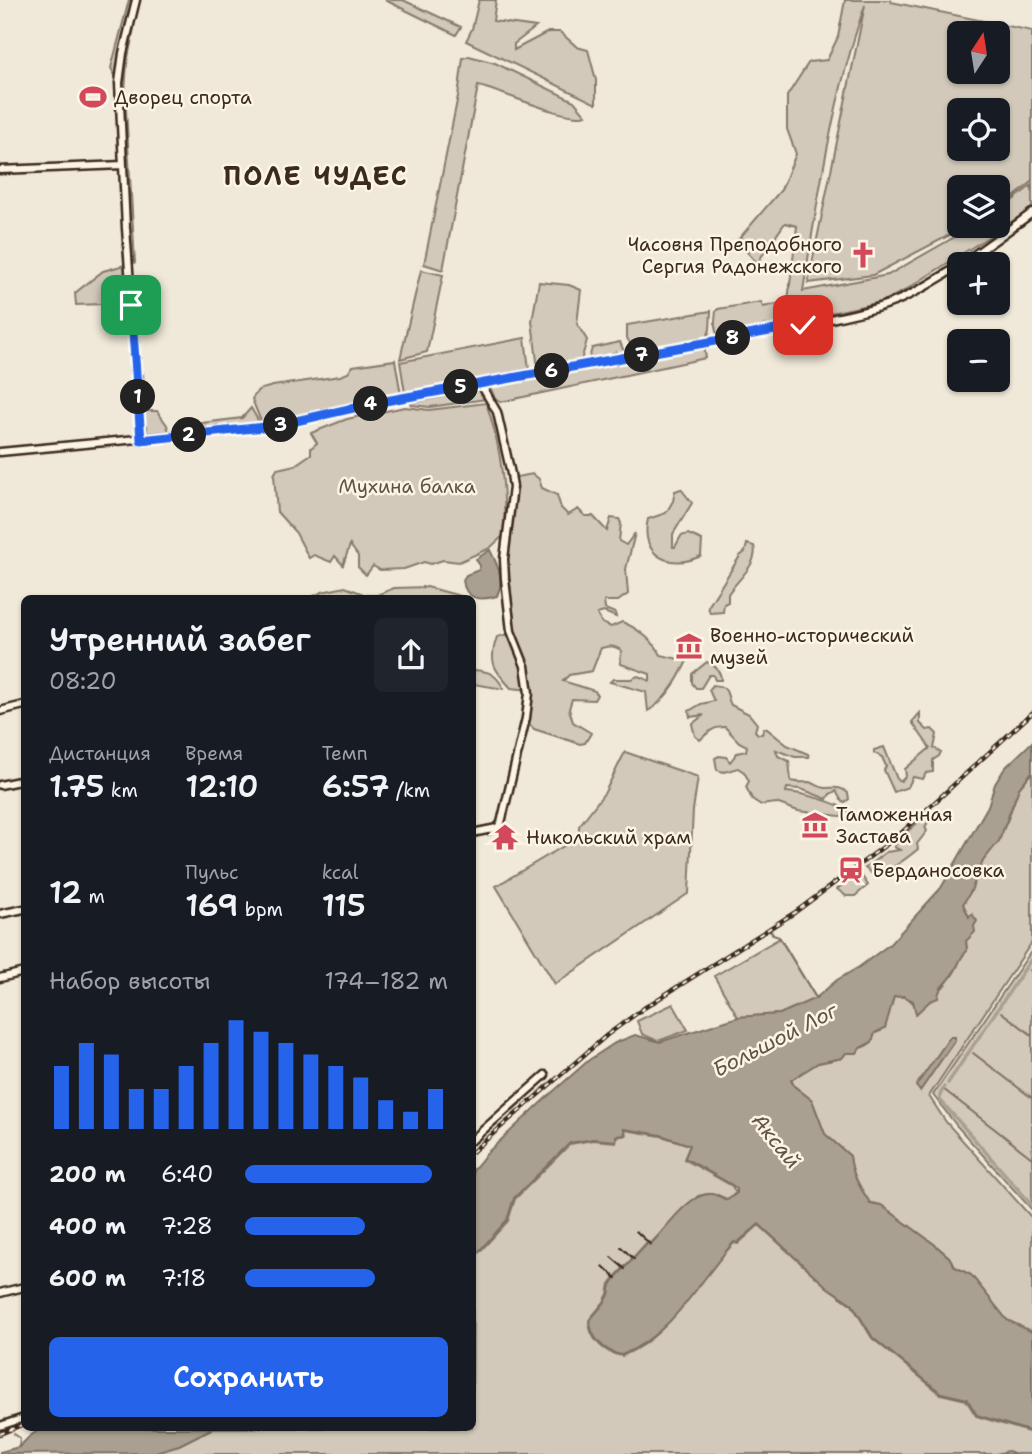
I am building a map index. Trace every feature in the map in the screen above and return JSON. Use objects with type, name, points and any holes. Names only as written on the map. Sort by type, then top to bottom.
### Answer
[{"type":"main road","points":[[136,0],[120,74],[131,305],[141,440]]},
{"type":"main road","points":[[0,170],[123,165]]},
{"type":"main road","points":[[0,452],[274,426],[480,383],[761,333],[877,307],[902,298],[1032,213]]},
{"type":"main road","points":[[489,396],[492,381]]},
{"type":"main road","points":[[476,832],[497,828],[503,818],[526,718],[529,693],[525,666],[511,631],[504,559],[512,474],[502,427],[489,396],[480,383]]},
{"type":"main road","points":[[0,710],[21,706]]},
{"type":"main road","points":[[0,785],[21,781]]},
{"type":"main road","points":[[0,914],[21,910]]},
{"type":"main road","points":[[0,978],[21,973]]},
{"type":"main road","points":[[476,1135],[545,1075]]},
{"type":"main road","points":[[0,1293],[21,1288]]},
{"type":"main road","points":[[0,1426],[21,1419]]},
{"type":"green space","points":[[129,0],[134,0],[125,28],[116,77],[111,68]]},
{"type":"green space","points":[[385,0],[403,0],[461,27],[456,35]]},
{"type":"green space","points":[[479,0],[496,0],[493,21],[536,27],[514,44],[514,50],[548,32],[560,32],[577,47],[588,50],[596,80],[596,104],[466,41]]},
{"type":"green space","points":[[845,0],[891,0],[983,21],[947,21],[947,84],[1010,84],[1010,26],[1032,31],[1032,182],[1010,200],[1010,175],[947,175],[947,236],[873,275],[808,283],[865,5],[835,111],[803,291],[888,275],[953,238],[987,238],[965,252],[947,252],[947,263],[882,302],[807,318],[798,314],[788,301],[797,226],[785,223],[757,263],[737,241],[781,190],[796,154],[787,129],[787,96],[809,62],[827,60],[838,37]]},
{"type":"green space","points":[[132,28],[125,92],[135,263],[131,262],[120,83],[124,53]]},
{"type":"green space","points":[[469,56],[495,63],[574,101],[586,115],[577,116],[550,110],[478,86],[443,270],[424,264],[458,96],[463,58]]},
{"type":"green space","points":[[1032,185],[1032,209],[1010,223],[1010,202]]},
{"type":"green space","points":[[128,264],[130,303],[76,305],[75,293],[103,271]]},
{"type":"green space","points":[[421,270],[443,275],[427,352],[400,359]]},
{"type":"green space","points":[[539,282],[569,285],[581,290],[577,324],[587,340],[581,361],[538,369],[532,321]]},
{"type":"green space","points":[[761,302],[763,307],[777,304],[791,314],[794,321],[781,325],[765,325],[719,337],[715,324],[718,309]]},
{"type":"green space","points":[[711,311],[707,338],[634,350],[627,338],[627,325]]},
{"type":"green space","points":[[525,338],[529,369],[405,393],[400,362]]},
{"type":"green space","points":[[620,342],[625,354],[618,356],[617,352],[611,354],[612,357],[590,361],[592,348]]},
{"type":"green space","points":[[704,347],[706,358],[500,402],[495,399],[490,386]]},
{"type":"green space","points":[[395,360],[401,395],[355,402],[262,424],[252,399],[258,390],[340,376],[348,373],[353,366]]},
{"type":"green space","points":[[140,371],[143,373],[145,411],[157,411],[169,433],[146,434],[147,427],[143,430]]},
{"type":"green space","points":[[479,390],[486,399],[430,407],[410,403]]},
{"type":"green space","name":"Мухина балка","points":[[486,403],[499,451],[504,501],[504,535],[490,548],[459,562],[424,562],[404,569],[380,570],[373,566],[366,575],[358,567],[358,556],[350,545],[343,565],[335,556],[331,562],[314,555],[309,558],[296,533],[277,512],[274,475],[277,469],[295,465],[311,454],[311,448],[317,443],[311,433],[347,419],[405,407],[429,410]]},
{"type":"green space","points":[[251,408],[259,422],[257,424],[199,430],[202,423],[242,418]]},
{"type":"green space","name":"Мухина балка","points":[[533,474],[539,479],[542,488],[557,495],[561,508],[568,515],[578,509],[585,516],[593,516],[607,531],[611,518],[619,519],[619,541],[626,545],[635,533],[626,569],[628,594],[618,601],[604,601],[605,609],[615,613],[616,617],[604,612],[597,614],[602,623],[611,627],[622,622],[627,624],[650,640],[661,655],[687,661],[666,695],[648,711],[646,692],[610,682],[613,679],[631,679],[638,676],[650,681],[650,674],[621,664],[622,651],[619,649],[612,646],[601,648],[592,671],[569,675],[563,681],[595,691],[597,695],[594,700],[572,699],[569,709],[573,722],[591,733],[585,743],[580,744],[534,729],[527,722],[530,690],[511,688],[494,665],[493,653],[497,637],[515,632],[507,555],[516,477]]},
{"type":"green space","points":[[681,489],[692,503],[673,534],[673,547],[681,536],[688,534],[702,540],[701,556],[678,562],[660,557],[648,542],[646,532],[648,519],[666,513],[675,491]]},
{"type":"green space","points":[[747,544],[754,546],[755,553],[750,565],[728,594],[728,602],[724,604],[723,612],[710,613],[708,607],[745,552]]},
{"type":"green space","points":[[345,587],[366,595],[316,595]]},
{"type":"green space","points":[[427,587],[457,595],[377,595],[394,588]]},
{"type":"green space","points":[[707,662],[717,669],[721,680],[715,680],[713,675],[709,675],[701,688],[696,688],[692,683],[692,674]]},
{"type":"green space","points":[[476,670],[492,674],[504,689],[476,684]]},
{"type":"green space","points":[[713,685],[725,689],[731,705],[749,714],[757,724],[755,731],[758,734],[762,734],[764,728],[767,729],[787,745],[808,754],[809,757],[795,757],[776,750],[778,756],[789,761],[791,781],[809,782],[824,788],[840,788],[848,793],[849,799],[845,802],[841,800],[836,791],[827,799],[801,789],[787,788],[786,792],[837,805],[850,812],[848,817],[798,811],[776,803],[761,805],[752,799],[746,787],[749,781],[744,772],[738,768],[724,772],[717,770],[715,758],[726,757],[730,762],[737,753],[746,751],[747,746],[739,742],[725,727],[708,732],[700,740],[695,736],[692,724],[704,715],[690,717],[689,711],[714,701],[709,690]]},
{"type":"green space","points":[[920,713],[920,723],[937,734],[934,748],[941,752],[933,760],[933,772],[926,773],[923,779],[913,777],[908,787],[894,792],[884,770],[886,766],[882,757],[874,753],[874,750],[884,747],[897,779],[901,781],[906,776],[905,769],[930,748],[912,722]]},
{"type":"green space","points":[[625,752],[698,777],[693,810],[689,893],[555,984],[496,886],[579,837],[579,826],[605,792]]},
{"type":"green space","points":[[1032,772],[1032,942],[929,1096],[946,1122],[1032,1218],[1032,1332],[1007,1320],[971,1275],[955,1267],[949,1257],[934,1244],[881,1205],[870,1203],[857,1181],[850,1156],[825,1134],[812,1100],[794,1086],[791,1079],[818,1063],[842,1058],[846,1053],[858,1051],[870,1044],[875,1033],[881,1031],[894,997],[908,999],[919,1010],[948,981],[967,950],[966,941],[976,920],[967,914],[963,904],[983,861],[998,841],[1019,788]]},
{"type":"green space","points":[[929,813],[930,819],[925,827],[927,831],[917,844],[918,849],[877,878],[865,868],[886,852],[900,850],[894,847],[902,836]]},
{"type":"green space","points":[[859,872],[868,885],[855,896],[846,896],[837,889]]},
{"type":"green space","points":[[780,938],[816,998],[780,1014],[738,1017],[714,976]]},
{"type":"green space","points":[[1032,950],[1032,1210],[933,1095]]},
{"type":"green space","points":[[673,1004],[688,1030],[658,1041],[642,1034],[637,1021]]},
{"type":"green space","points":[[625,1130],[661,1136],[690,1145],[684,1159],[732,1186],[736,1193],[727,1199],[713,1193],[698,1196],[650,1244],[647,1242],[616,1276],[604,1302],[589,1320],[595,1339],[604,1348],[622,1356],[645,1343],[673,1317],[734,1243],[738,1244],[759,1225],[827,1287],[852,1305],[872,1338],[941,1394],[966,1400],[976,1416],[1032,1433],[1032,1454],[137,1454],[179,1445],[207,1431],[476,1431],[476,1256],[508,1221],[515,1199],[570,1144],[593,1140],[616,1142],[617,1137],[626,1135]]},
{"type":"water","points":[[490,550],[500,573],[497,596],[476,597],[476,595],[470,595],[464,587],[463,580],[466,575],[479,570],[476,559]]},
{"type":"water","points":[[1032,742],[1032,772],[1019,788],[999,841],[983,861],[963,904],[969,917],[972,914],[977,921],[975,932],[966,941],[967,951],[942,987],[938,998],[930,1001],[916,1014],[913,1001],[903,996],[894,997],[885,1028],[875,1033],[872,1042],[860,1048],[857,1053],[846,1053],[842,1058],[818,1063],[791,1080],[794,1086],[812,1100],[825,1134],[850,1156],[855,1175],[870,1203],[881,1205],[934,1244],[949,1257],[955,1267],[971,1275],[1007,1320],[1032,1332],[1032,1432],[977,1415],[967,1399],[941,1393],[873,1338],[852,1304],[827,1287],[759,1224],[737,1243],[734,1242],[684,1305],[656,1334],[622,1355],[604,1347],[593,1333],[590,1320],[605,1302],[617,1276],[694,1199],[711,1194],[727,1200],[737,1193],[737,1189],[732,1185],[685,1158],[690,1145],[661,1135],[624,1129],[625,1135],[616,1136],[616,1141],[593,1139],[570,1143],[514,1198],[507,1220],[476,1255],[476,1166],[547,1097],[589,1060],[615,1043],[635,1035],[660,1042],[738,1017],[780,1014],[816,998],[837,980],[890,944],[941,888],[988,806],[995,784],[1005,768]]},
{"type":"water","points":[[950,1037],[955,1037],[955,1040],[920,1091],[916,1086]]},
{"type":"water","points":[[38,1431],[207,1431],[179,1445],[152,1453],[0,1454],[19,1447]]},
{"type":"waterway","name":"Большой Лог","points":[[771,931],[779,937],[816,998]]},
{"type":"waterway","points":[[948,1083],[1032,958]]},
{"type":"waterway","points":[[1001,1012],[1032,1035]]},
{"type":"waterway","points":[[973,1053],[1032,1098]]},
{"type":"waterway","points":[[944,1087],[940,1100],[1032,1205]]},
{"type":"waterway","points":[[943,1089],[1032,1158]]},
{"type":"waterway","points":[[14,1434],[20,1438],[19,1447]]},
{"type":"waterway","points":[[996,1454],[1008,1451],[1016,1454]]},
{"type":"tram line","points":[[636,1231],[650,1244]]},
{"type":"tram line","points":[[621,1247],[634,1259]]},
{"type":"tram line","points":[[611,1257],[625,1269]]},
{"type":"tram line","points":[[603,1266],[616,1278]]},
{"type":"railway","points":[[476,1149],[607,1035],[644,1008],[794,913],[898,836],[1032,713]]},
{"type":"railway","points":[[0,1434],[21,1425]]},
{"type":"place","name":"Дворец спорта","points":[[93,97]]},
{"type":"place","name":"Часовня Преподобного Сергия Радонежского","points":[[863,255]]},
{"type":"place","name":"Военно-исторический музей","points":[[689,646]]},
{"type":"place","name":"Таможенная Застава","points":[[815,825]]},
{"type":"place","name":"Никольский храм","points":[[505,837]]},
{"type":"place","name":"Берданосовка","points":[[851,870]]},
{"type":"district","name":"ПОЛЕ ЧУДЕС","points":[[316,176]]},
{"type":"route","points":[[131,305],[141,440],[274,426],[380,402],[803,325]]},
{"type":"water label","name":"Аксай","points":[[776,1141]]}]
